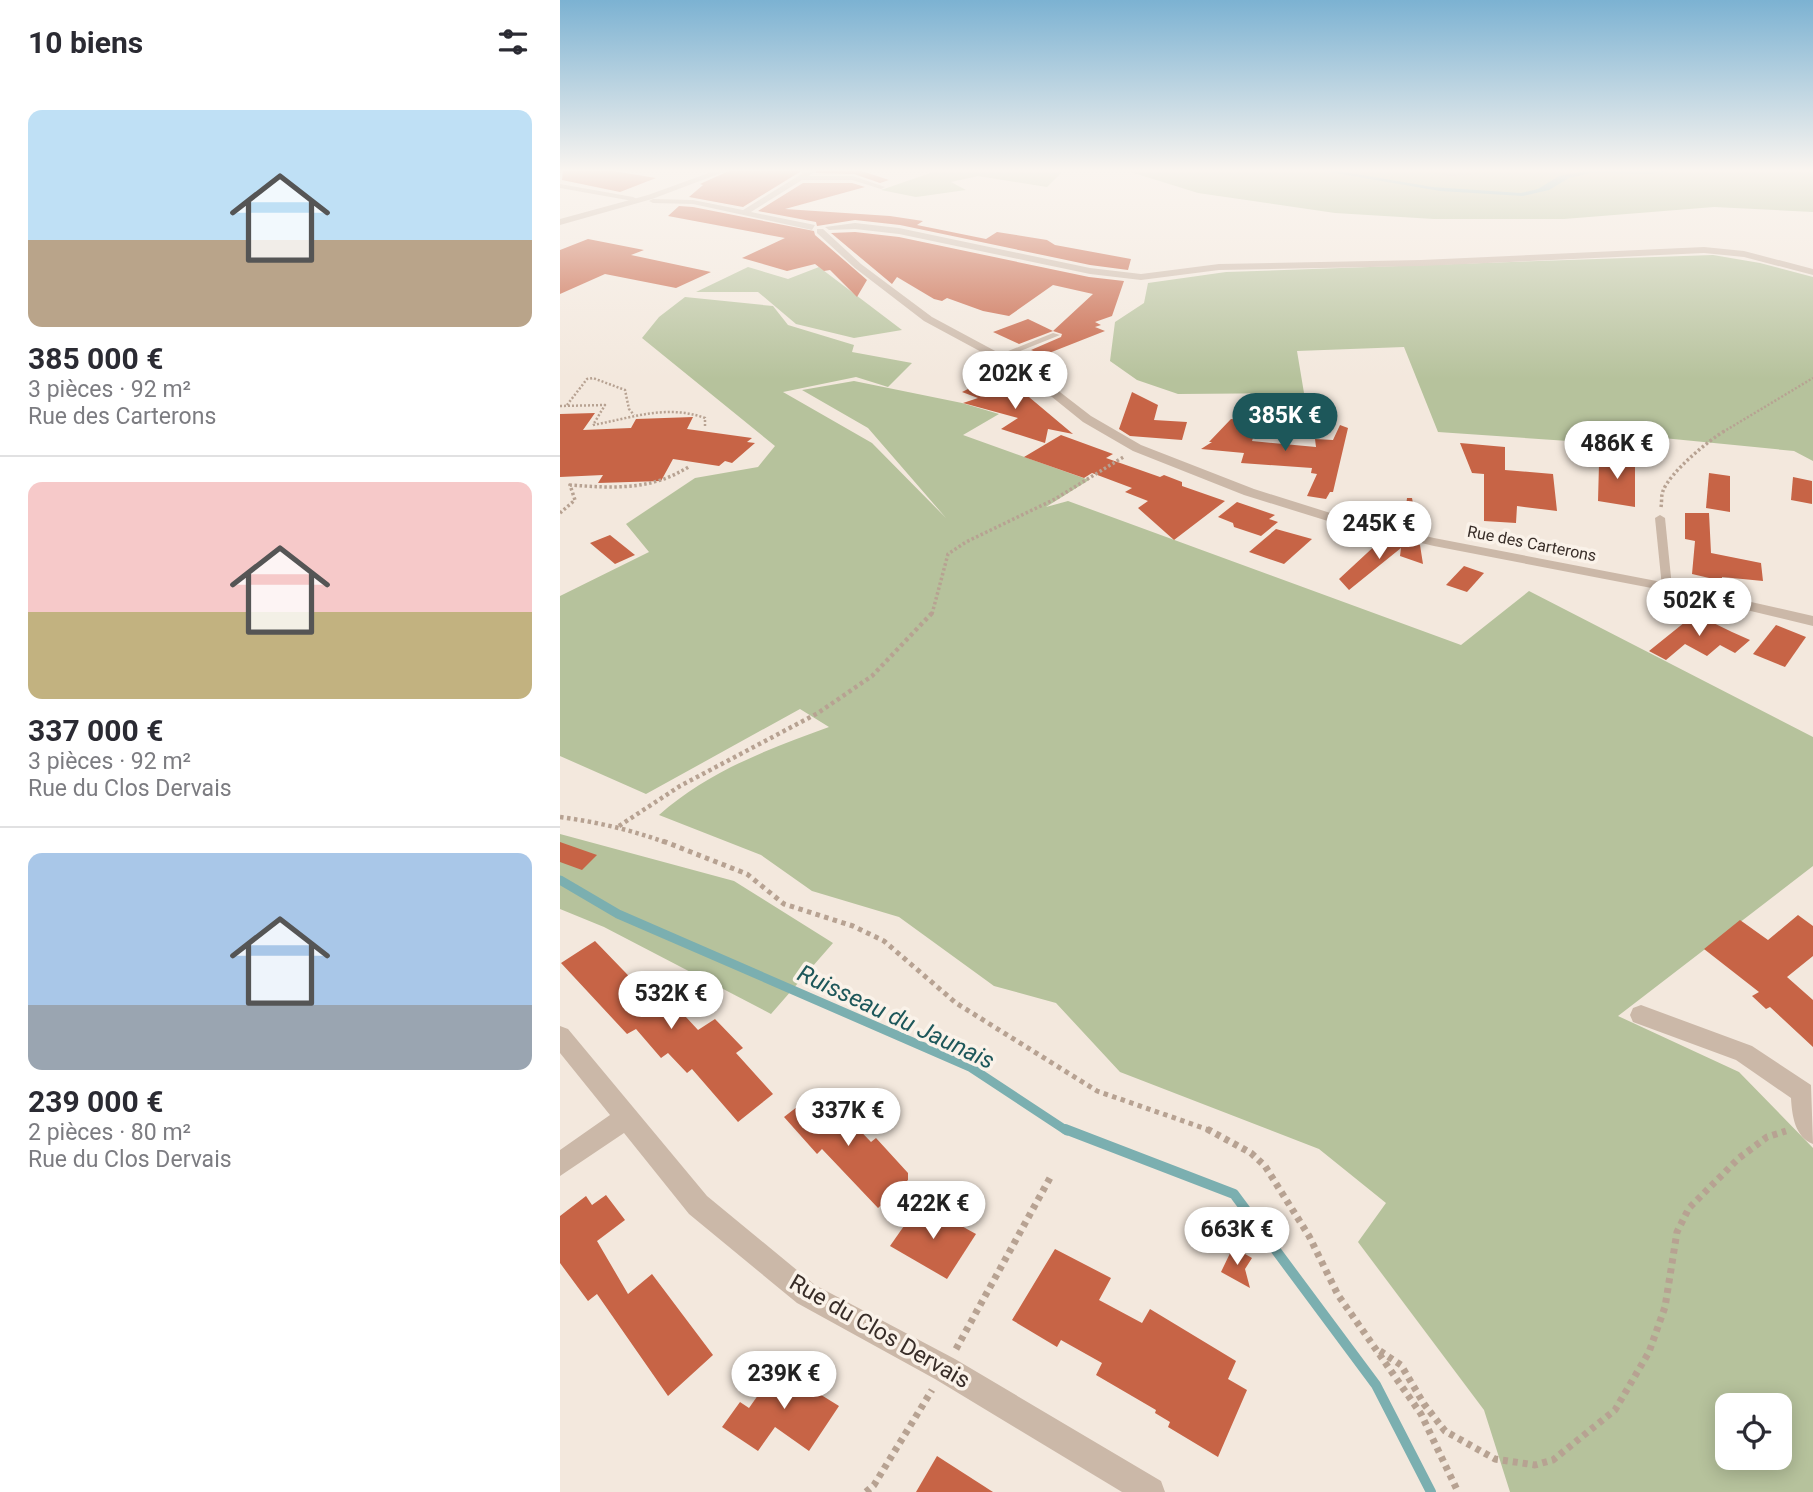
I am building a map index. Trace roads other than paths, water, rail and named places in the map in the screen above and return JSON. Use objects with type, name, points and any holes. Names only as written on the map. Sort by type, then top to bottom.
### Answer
[{"type":"street","name":"Rue des Carterons","points":[[831,240],[858,267],[929,319],[1030,374],[1087,419],[1137,448],[1249,492],[1336,519],[1434,542],[1667,587],[1813,621]]},
{"type":"street","points":[[939,240],[1131,277],[1257,265],[1421,263],[1696,250],[1744,254],[1813,272]]},
{"type":"street","points":[[1641,1015],[1744,1054],[1808,1090],[1803,1109],[1810,1130]]},
{"type":"street","name":"Rue du Clos Dervais","points":[[560,1036],[698,1205],[806,1294],[945,1369],[1150,1492]]},
{"type":"street","points":[[560,1164],[625,1118]]},
{"type":"lane","points":[[1000,356],[1056,335]]},
{"type":"lane","points":[[1660,518],[1667,587]]},
{"type":"waterway","name":"Ruisseau du Jaunais","points":[[560,880],[618,914],[970,1067],[1067,1131]]},
{"type":"waterway","name":"Ruisseau du Jaunais","points":[[1065,1129],[1234,1194],[1376,1385],[1431,1492]]}]
